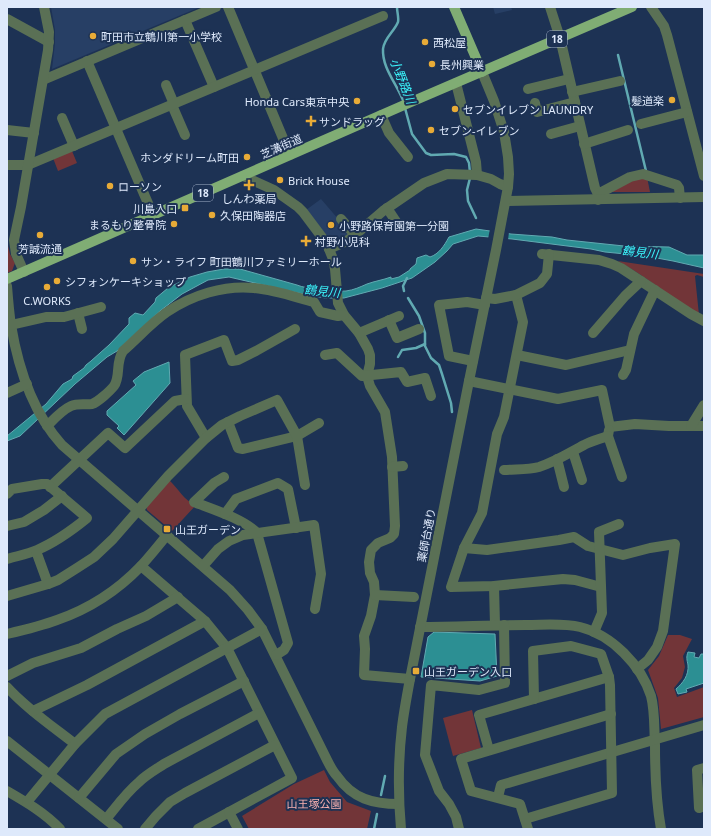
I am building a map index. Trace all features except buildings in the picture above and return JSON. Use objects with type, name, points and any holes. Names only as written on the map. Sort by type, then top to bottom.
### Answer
[{"type":"main road","points":[[454,7],[482,72]]},
{"type":"main road","name":"芝溝街道","points":[[7,279],[399,107],[632,7]]},
{"type":"street","points":[[24,272],[16,254],[14,240],[49,42],[49,32],[44,7]]},
{"type":"street","points":[[43,80],[216,7]]},
{"type":"street","points":[[228,7],[290,155]]},
{"type":"street","points":[[550,7],[560,38],[584,144],[598,197]]},
{"type":"street","points":[[652,7],[664,26],[667,35],[704,176]]},
{"type":"street","points":[[7,165],[28,165],[383,16]]},
{"type":"street","points":[[7,19],[49,42]]},
{"type":"street","points":[[185,20],[214,87]]},
{"type":"street","points":[[87,61],[152,215]]},
{"type":"street","points":[[482,72],[494,101],[504,132],[509,174],[506,201],[598,197],[704,197]]},
{"type":"street","points":[[528,89],[569,79]]},
{"type":"street","points":[[535,103],[537,112],[620,81]]},
{"type":"street","points":[[456,83],[476,162],[471,175]]},
{"type":"street","points":[[166,84],[185,135]]},
{"type":"street","points":[[642,124],[687,112]]},
{"type":"street","points":[[381,116],[389,133],[408,158]]},
{"type":"street","points":[[62,118],[74,146]]},
{"type":"street","points":[[551,134],[580,126]]},
{"type":"street","points":[[7,130],[34,133]]},
{"type":"street","points":[[584,144],[628,130]]},
{"type":"street","points":[[329,249],[345,242],[387,208],[424,183],[447,174],[491,178],[508,187]]},
{"type":"street","points":[[598,197],[630,177],[643,174],[677,185],[679,188],[680,198]]},
{"type":"street","points":[[243,176],[274,190],[298,206],[327,244],[333,259],[337,300],[344,315],[366,344],[370,355],[370,364],[367,376],[370,386],[385,412],[390,441],[398,467],[394,534],[390,538],[378,543],[372,550],[369,562],[370,573],[374,582],[375,595],[371,616],[364,636],[364,675],[410,679]]},
{"type":"street","name":"薬師台通り","points":[[401,829],[399,804],[400,760],[402,728],[410,679],[506,201]]},
{"type":"street","points":[[387,208],[399,226]]},
{"type":"street","points":[[341,219],[355,235]]},
{"type":"street","points":[[473,361],[449,356],[439,305],[467,302],[486,302],[516,295],[540,283],[547,274],[545,254],[599,260],[612,264],[704,321]]},
{"type":"street","points":[[593,333],[625,296],[641,281]]},
{"type":"street","points":[[7,286],[11,325],[17,353],[34,402],[54,436],[79,460],[230,590],[248,610],[262,629],[327,760],[343,785],[360,797],[370,801],[384,804],[399,804]]},
{"type":"street","points":[[45,423],[72,405],[92,404],[97,402],[116,383],[119,358],[123,351],[166,313],[187,301],[225,288],[254,288],[270,290],[314,302],[320,312],[338,316],[344,315]]},
{"type":"street","points":[[623,375],[626,370],[634,334],[656,290]]},
{"type":"street","points":[[516,295],[523,322],[504,417],[497,434],[482,513],[464,548],[450,587],[494,586],[563,579],[575,580],[601,587]]},
{"type":"street","points":[[11,325],[46,317],[64,317],[101,306]]},
{"type":"street","points":[[78,313],[82,329]]},
{"type":"street","points":[[359,333],[394,318],[397,338],[419,329]]},
{"type":"street","points":[[206,438],[187,406],[185,355],[224,340],[232,361],[238,360],[295,329]]},
{"type":"street","points":[[516,355],[566,365],[630,350]]},
{"type":"street","points":[[325,355],[337,353],[362,376],[401,372],[407,382],[425,378],[431,396]]},
{"type":"street","points":[[469,381],[558,399],[602,390],[609,431],[622,477]]},
{"type":"street","points":[[7,393],[27,384]]},
{"type":"street","points":[[50,487],[108,433],[125,448],[175,400],[186,399]]},
{"type":"street","points":[[7,596],[58,580],[94,557],[113,539],[168,476],[206,438],[222,425],[277,400],[297,436],[306,485]]},
{"type":"street","points":[[691,426],[704,405]]},
{"type":"street","points":[[228,422],[238,448],[243,449],[297,436],[319,423]]},
{"type":"street","points":[[504,470],[537,467],[547,464],[573,452],[609,431],[635,424],[704,426]]},
{"type":"street","points":[[573,452],[582,480]]},
{"type":"street","points":[[557,459],[564,487]]},
{"type":"street","points":[[224,477],[214,483],[194,502],[241,521],[252,527],[257,533],[288,643],[284,650],[276,655]]},
{"type":"street","points":[[225,514],[236,499],[278,483],[288,490],[296,528]]},
{"type":"street","points":[[7,494],[12,489],[47,484],[87,518],[66,534],[36,551],[7,559]]},
{"type":"street","points":[[7,526],[24,522],[44,510],[62,496]]},
{"type":"street","points":[[203,566],[218,549],[243,535],[314,524],[322,574],[316,609]]},
{"type":"street","points":[[594,632],[602,614],[599,532],[619,524]]},
{"type":"street","points":[[7,634],[56,621],[95,602],[112,591],[141,566],[167,535]]},
{"type":"street","points":[[464,548],[487,550],[559,540],[574,536],[588,546],[623,556],[650,548],[675,544],[662,631],[657,647],[648,660],[637,669]]},
{"type":"street","points":[[36,551],[48,584]]},
{"type":"street","points":[[141,566],[205,621],[227,648],[292,778],[198,829]]},
{"type":"street","points":[[459,829],[456,817],[449,804],[439,791],[425,755],[431,685],[479,690],[505,682],[500,625],[494,586]]},
{"type":"street","points":[[375,595],[414,597]]},
{"type":"street","points":[[7,676],[33,663],[81,648],[146,616],[178,597]]},
{"type":"street","points":[[33,711],[87,685],[205,621]]},
{"type":"street","points":[[420,628],[500,625],[568,625],[594,632],[606,638],[618,648],[637,669],[651,697],[656,793],[661,829]]},
{"type":"street","points":[[27,802],[75,744],[105,714],[262,629]]},
{"type":"street","points":[[534,699],[532,651],[570,646],[601,654],[610,685],[611,714],[612,793],[526,824],[520,804],[471,791],[461,759],[611,714]]},
{"type":"street","points":[[489,750],[479,715],[608,677]]},
{"type":"street","points":[[79,798],[116,754],[145,734],[180,714],[244,681]]},
{"type":"street","points":[[7,687],[16,697],[75,744]]},
{"type":"street","points":[[106,820],[138,782],[150,773],[259,713]]},
{"type":"street","points":[[498,797],[501,785],[704,725]]},
{"type":"street","points":[[7,741],[118,829]]},
{"type":"street","points":[[145,829],[170,802],[275,745]]},
{"type":"street","points":[[704,768],[697,770],[699,808],[704,806]]},
{"type":"street","points":[[7,791],[27,802],[47,816],[60,829]]},
{"type":"street","points":[[230,812],[238,829]]},
{"type":"shaded area","name":"町田市立鶴川第一小学校","points":[[51,7],[200,7],[52,69],[55,30]]},
{"type":"shaded area","points":[[493,7],[511,7],[512,10],[495,14]]},
{"type":"shaded area","name":"小野路保育園第一分園","points":[[321,199],[352,234],[334,244],[329,242],[306,210]]},
{"type":"green space","points":[[72,151],[77,163],[58,171],[53,158]]},
{"type":"green space","points":[[647,177],[650,192],[608,192],[634,180]]},
{"type":"green space","points":[[8,246],[15,263],[12,271],[7,273],[7,247]]},
{"type":"green space","points":[[618,261],[704,274],[704,277],[697,275],[695,276],[699,315],[678,302],[639,273]]},
{"type":"green space","points":[[169,480],[188,501],[196,505],[172,531],[147,510],[146,506]]},
{"type":"green space","points":[[668,635],[680,635],[692,639],[683,656],[685,667],[682,678],[674,688],[677,697],[704,687],[704,717],[661,729],[658,698],[648,670],[659,656]]},
{"type":"green space","points":[[472,710],[481,748],[453,756],[443,718]]},
{"type":"green space","name":"山王塚公園","points":[[324,770],[330,782],[347,802],[371,811],[367,829],[249,829],[242,816],[294,784]]},
{"type":"water","name":"鶴見川","points":[[476,229],[624,246],[669,247],[687,255],[704,255],[704,268],[646,256],[478,236],[453,244],[435,262],[412,278],[344,298],[325,298],[229,277],[208,280],[182,294],[160,311],[117,351],[107,357],[75,384],[20,436],[7,441],[7,436],[46,404],[63,384],[72,379],[73,376],[109,345],[129,324],[129,318],[135,313],[143,315],[155,302],[156,298],[168,288],[190,277],[224,269],[240,269],[307,288],[328,291],[349,291],[391,277],[391,279],[399,277],[416,264],[417,258],[426,255],[430,257],[439,252],[449,237]]},
{"type":"water","points":[[169,362],[170,383],[124,435],[117,428],[119,426],[107,415],[107,411],[136,385],[133,381],[144,372]]},
{"type":"water","points":[[434,632],[495,634],[497,676],[480,681],[421,677],[428,637]]},
{"type":"water","points":[[688,652],[695,653],[694,657],[699,658],[701,654],[704,654],[704,683],[686,689],[687,692],[678,694],[676,689],[688,672]]},
{"type":"pier","points":[[490,229],[509,232],[508,240],[488,239]]},
{"type":"waterway","name":"小野路川","points":[[397,7],[398,22],[385,42],[383,56],[404,103]]},
{"type":"waterway","points":[[618,55],[646,171]]},
{"type":"waterway","name":"小野路川","points":[[405,108],[412,134],[426,153],[431,155],[454,154],[466,157],[469,163],[470,173]]},
{"type":"waterway","name":"小野路川","points":[[470,178],[467,190],[468,201],[476,218]]},
{"type":"waterway","points":[[404,291],[403,286],[407,278]]},
{"type":"waterway","points":[[408,298],[419,316],[425,333],[425,346],[431,358],[439,365],[451,403],[452,412]]},
{"type":"waterway","points":[[398,357],[402,350],[416,348],[425,344]]},
{"type":"waterway","points":[[381,795],[385,776]]},
{"type":"waterway","points":[[374,829],[377,814]]},
{"type":"place","name":"町田市立鶴川第一小学校","points":[[93,36]]},
{"type":"place","name":"西松屋","points":[[425,42]]},
{"type":"place","name":"長州興業","points":[[432,64]]},
{"type":"place","name":"髪道楽","points":[[672,100]]},
{"type":"place","name":"Honda Cars東京中央","points":[[357,101]]},
{"type":"place","name":"セブンイレブン LAUNDRY","points":[[455,109]]},
{"type":"place","name":"サンドラッグ","points":[[311,121]]},
{"type":"place","name":"セブン-イレブン","points":[[431,130]]},
{"type":"place","name":"ホンダドリーム町田","points":[[247,157]]},
{"type":"place","name":"Brick House","points":[[280,180]]},
{"type":"place","name":"しんわ薬局","points":[[249,185]]},
{"type":"place","name":"ローソン","points":[[110,186]]},
{"type":"place","name":"川島入口","points":[[185,208]]},
{"type":"place","name":"久保田陶器店","points":[[212,215]]},
{"type":"place","name":"まるもり整骨院","points":[[174,224]]},
{"type":"place","name":"小野路保育園第一分園","points":[[331,225]]},
{"type":"place","name":"芳誠流通","points":[[40,235]]},
{"type":"place","name":"村野小児科","points":[[306,241]]},
{"type":"place","name":"サン・ライフ 町田鶴川ファミリーホール","points":[[133,261]]},
{"type":"place","name":"シフォンケーキショップ","points":[[57,281]]},
{"type":"place","name":"C.WORKS","points":[[47,287]]},
{"type":"place","name":"山王ガーデン","points":[[167,529]]},
{"type":"place","name":"山王ガーデン入口","points":[[416,671]]}]
